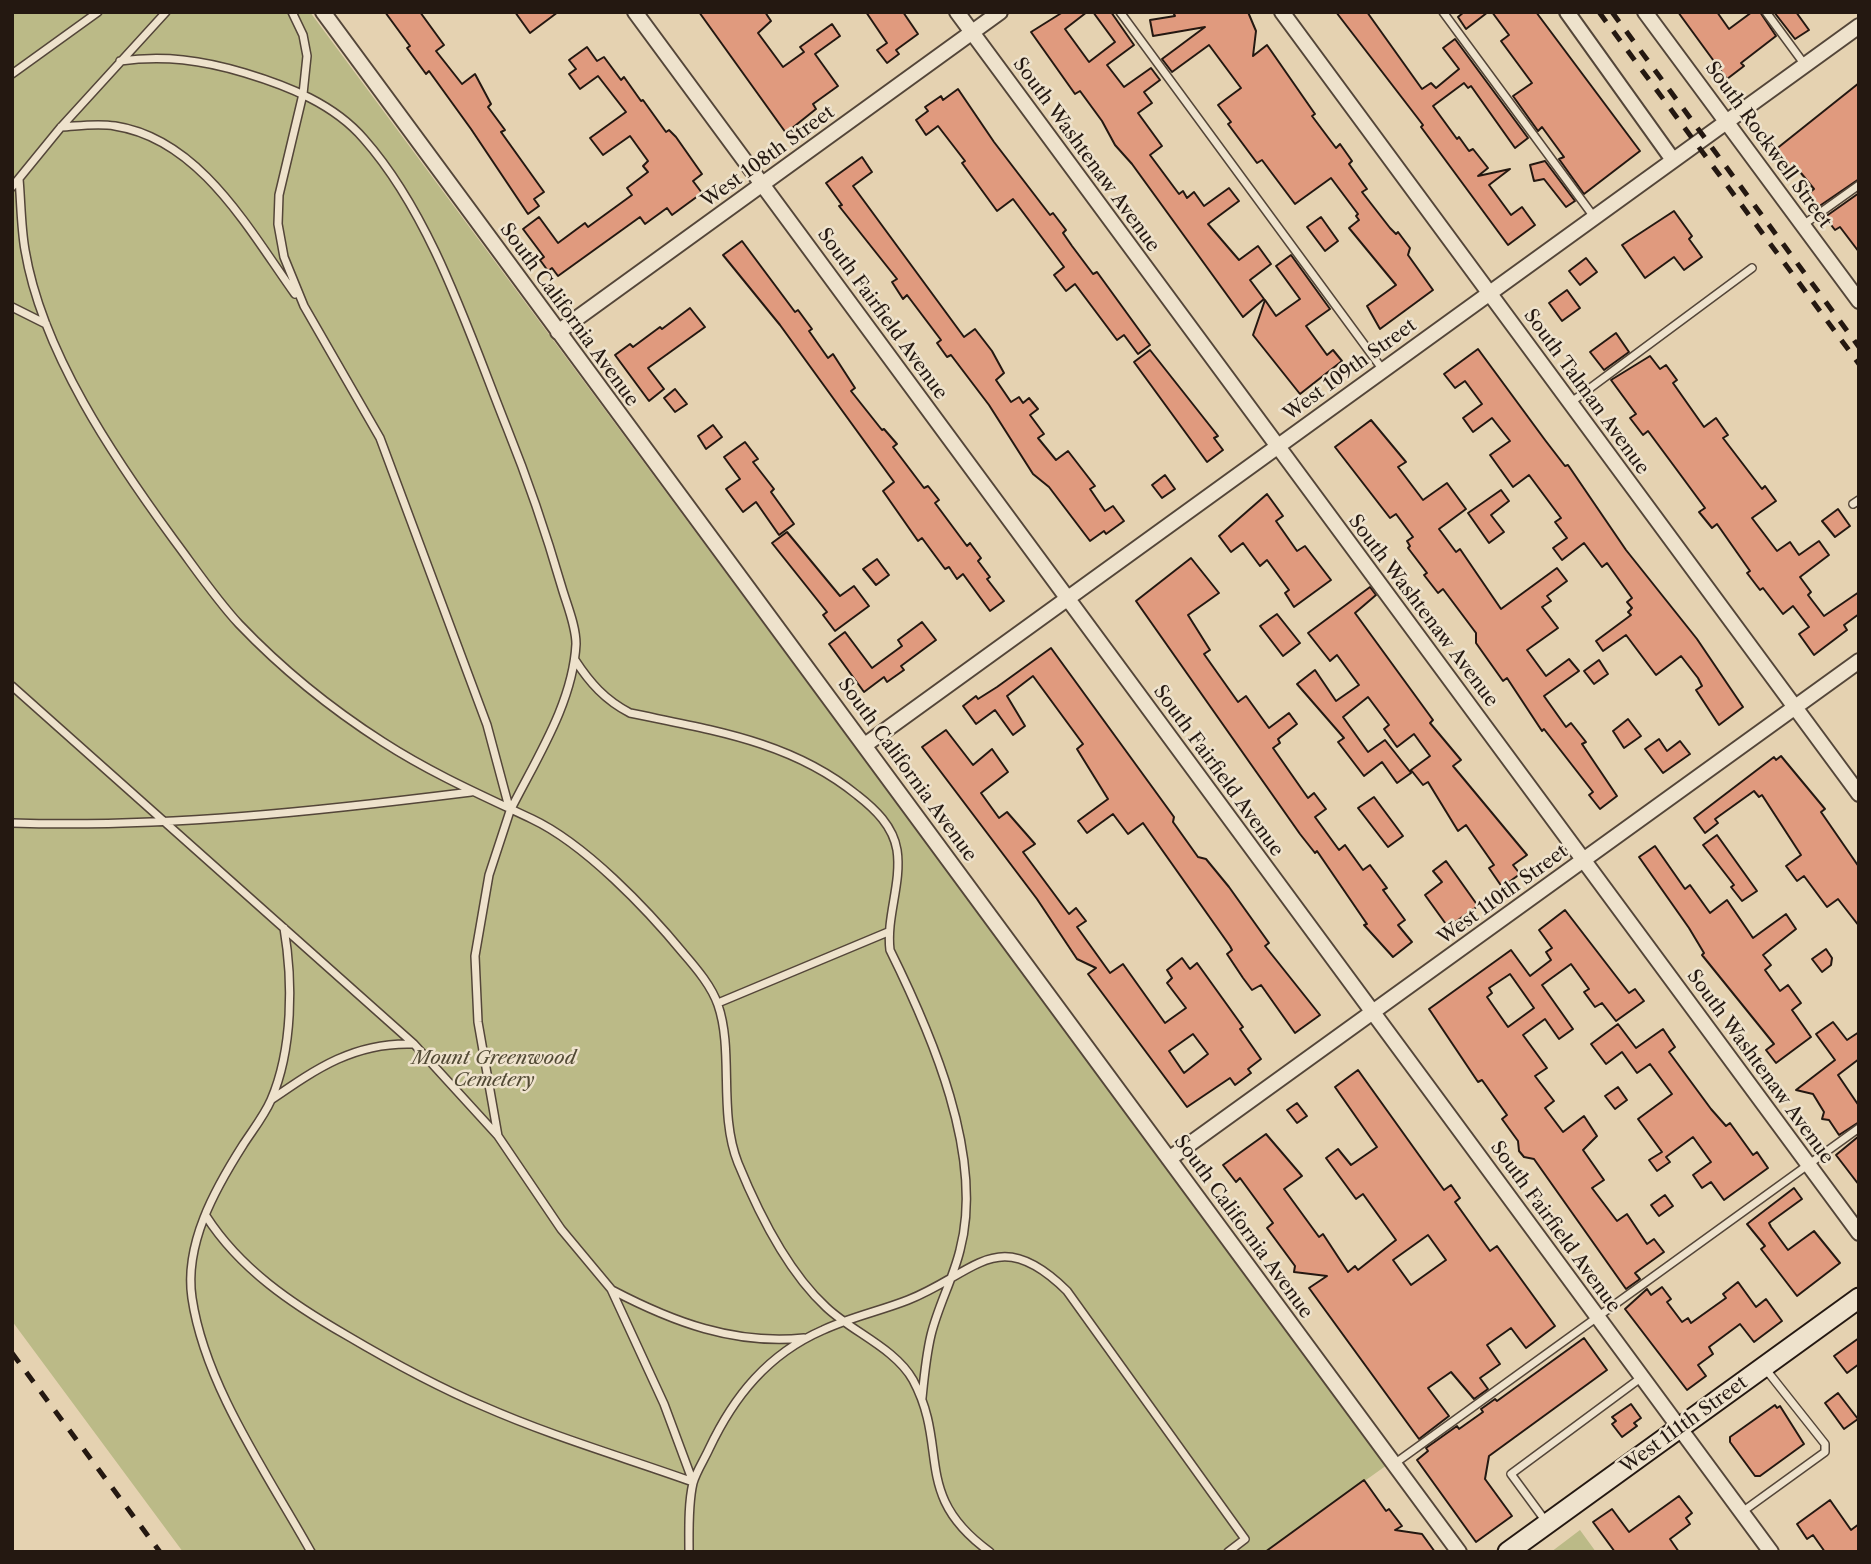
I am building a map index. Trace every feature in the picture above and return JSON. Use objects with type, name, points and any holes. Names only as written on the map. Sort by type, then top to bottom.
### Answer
[{"type":"main road","name":"West 111th Street","points":[[1508,1552],[1859,1298]]},
{"type":"street","name":"South California Avenue","points":[[323,12],[1459,1552]]},
{"type":"street","name":"South Fairfield Avenue","points":[[635,12],[1771,1552]]},
{"type":"street","name":"South Washtenaw Avenue","points":[[957,12],[1859,1233]]},
{"type":"street","name":"West 108th Street","points":[[558,332],[1000,12]]},
{"type":"street","name":"South Talman Avenue","points":[[1282,12],[1859,794]]},
{"type":"street","points":[[1567,12],[1674,160]]},
{"type":"street","name":"South Rockwell Street","points":[[1645,12],[1859,301]]},
{"type":"street","name":"West 109th Street","points":[[865,745],[1859,26]]},
{"type":"street","name":"West 110th Street","points":[[1169,1159],[1859,661]]},
{"type":"lane","points":[[12,74],[98,12]]},
{"type":"lane","points":[[12,187],[61,127],[166,12]]},
{"type":"lane","points":[[292,12],[303,35],[307,56],[303,94],[284,170],[278,224],[284,257],[304,306]]},
{"type":"lane","points":[[1120,12],[1383,370]]},
{"type":"lane","points":[[1443,12],[1594,217]]},
{"type":"lane","points":[[1766,12],[1805,65]]},
{"type":"lane","points":[[120,61],[156,57],[185,59],[243,72],[303,94],[337,115],[364,138],[412,208],[455,300],[534,493],[576,640],[575,659],[570,684],[559,712],[510,811],[489,875],[475,956],[478,1022],[498,1136]]},
{"type":"lane","points":[[61,127],[115,126],[142,134],[171,148],[211,181],[304,306],[380,438],[487,725],[510,811]]},
{"type":"lane","points":[[19,179],[25,250],[47,324],[114,453],[144,499],[236,621],[274,659],[348,719],[416,762],[471,792],[510,811],[534,819],[616,880],[684,954],[718,1003],[723,1025],[726,1098],[736,1159],[786,1257],[823,1304],[896,1360],[910,1375],[928,1419],[935,1481],[949,1511],[971,1538],[990,1552]]},
{"type":"lane","points":[[1803,226],[1859,185]]},
{"type":"lane","points":[[1570,403],[1752,268]]},
{"type":"lane","points":[[12,307],[47,324]]},
{"type":"lane","points":[[575,659],[598,691],[630,713],[755,740],[787,751],[818,767],[876,810],[889,827],[897,849],[888,932],[890,950],[951,1095],[961,1136],[964,1218],[961,1249],[931,1335],[922,1399]]},
{"type":"lane","points":[[12,686],[414,1044],[498,1136],[561,1229],[611,1289],[664,1404],[693,1482]]},
{"type":"lane","points":[[12,823],[166,821],[282,815],[471,792]]},
{"type":"lane","points":[[284,928],[289,955],[287,1032],[271,1101],[229,1167],[206,1216],[192,1265],[192,1297],[200,1331],[229,1405],[312,1551]]},
{"type":"lane","points":[[718,1003],[888,932]]},
{"type":"lane","points":[[271,1101],[329,1063],[358,1051],[385,1044],[414,1044]]},
{"type":"lane","points":[[1394,1464],[1859,1128]]},
{"type":"lane","points":[[206,1216],[219,1237],[285,1298],[378,1354],[486,1408],[693,1482]]},
{"type":"lane","points":[[689,1552],[693,1482],[716,1434],[746,1386],[763,1368],[808,1338],[843,1321],[911,1299],[951,1276],[993,1258],[1021,1258],[1044,1269],[1060,1284],[1245,1539],[1228,1552]]},
{"type":"lane","points":[[611,1289],[685,1323],[721,1335],[780,1340],[808,1338]]},
{"type":"lane","points":[[1741,1512],[1825,1452],[1825,1444],[1764,1367]]},
{"type":"lane","points":[[1548,1523],[1511,1474],[1642,1377]]},
{"type":"green space","name":"Mount Greenwood Cemetery","points":[[12,12],[310,12],[1387,1465],[1265,1552],[183,1552],[12,1321]]},
{"type":"green space","points":[[1580,1530],[1596,1552],[1551,1552]]},
{"type":"building","points":[[385,12],[420,12],[444,45],[436,51],[462,84],[475,74],[491,104],[488,107],[505,130],[501,132],[544,192],[534,199],[539,206],[528,214],[429,71],[426,74],[407,48],[410,46]]},
{"type":"building","points":[[515,12],[558,12],[530,33]]},
{"type":"building","points":[[699,12],[765,12],[771,21],[758,33],[783,67],[804,52],[800,47],[832,24],[840,36],[815,54],[838,86],[813,104],[816,109],[786,133]]},
{"type":"building","points":[[866,12],[903,12],[918,34],[896,50],[899,54],[887,63],[877,50],[887,43]]},
{"type":"building","points":[[1063,12],[1087,12],[1065,29],[1089,62],[1115,42],[1093,12],[1111,12],[1134,45],[1107,65],[1124,87],[1151,68],[1160,80],[1144,92],[1152,103],[1138,113],[1162,146],[1150,155],[1179,194],[1183,191],[1187,198],[1194,192],[1204,206],[1229,188],[1239,201],[1208,224],[1239,260],[1258,246],[1271,264],[1250,280],[1264,299],[1243,317],[1132,164],[1115,145],[1102,121],[1080,91],[1075,94],[1031,32]]},
{"type":"building","points":[[1173,12],[1248,12],[1256,31],[1253,56],[1267,45],[1315,114],[1312,116],[1336,148],[1340,144],[1352,161],[1349,164],[1367,189],[1362,192],[1390,228],[1396,234],[1398,232],[1410,248],[1408,255],[1433,290],[1380,329],[1367,306],[1396,285],[1349,228],[1359,220],[1356,216],[1358,214],[1331,178],[1295,204],[1262,160],[1257,163],[1228,124],[1231,122],[1218,105],[1241,88],[1209,45],[1172,72],[1162,59],[1205,27],[1153,36],[1150,20],[1175,16]]},
{"type":"building","points":[[1336,12],[1367,12],[1422,89],[1431,83],[1436,88],[1459,69],[1443,48],[1455,39],[1528,138],[1515,148],[1471,86],[1468,88],[1464,83],[1433,106],[1457,139],[1459,137],[1469,151],[1473,149],[1488,168],[1478,176],[1510,169],[1489,185],[1511,215],[1522,207],[1535,225],[1508,245],[1421,127],[1423,125]]},
{"type":"building","points":[[1464,12],[1488,12],[1466,29],[1458,17]]},
{"type":"building","points":[[1492,12],[1536,12],[1640,151],[1584,194],[1559,159],[1564,157],[1542,127],[1538,131],[1513,96],[1532,83],[1501,41],[1509,35]]},
{"type":"building","points":[[1678,12],[1717,12],[1729,29],[1752,12],[1760,12],[1776,36],[1741,63],[1744,66],[1727,79]]},
{"type":"building","points":[[1774,12],[1796,12],[1809,30],[1795,39]]},
{"type":"building","points":[[587,47],[597,61],[604,57],[621,80],[624,77],[666,132],[669,130],[676,137],[702,174],[693,181],[702,193],[672,215],[667,208],[645,224],[640,217],[558,276],[552,268],[548,271],[540,260],[544,257],[523,229],[539,217],[558,243],[585,223],[588,227],[632,195],[627,188],[648,172],[643,166],[648,161],[630,136],[603,155],[590,138],[626,112],[598,76],[580,89],[569,74],[576,69],[569,60]]},
{"type":"building","points":[[1859,83],[1859,179],[1818,207],[1808,194],[1814,189],[1796,167],[1791,171],[1775,150]]},
{"type":"building","points":[[958,89],[994,142],[1050,215],[1053,213],[1066,230],[1063,233],[1093,274],[1097,272],[1150,345],[1138,354],[1124,335],[1117,340],[1075,284],[1066,291],[1054,275],[1064,267],[1013,199],[997,211],[962,163],[965,161],[938,126],[926,135],[916,120],[928,111],[925,107],[941,96],[943,100]]},
{"type":"building","points":[[862,157],[872,172],[853,186],[964,337],[975,329],[992,351],[1004,373],[996,380],[1011,402],[1019,397],[1023,403],[1029,398],[1038,409],[1030,415],[1044,434],[1038,438],[1056,460],[1068,451],[1095,486],[1090,489],[1105,511],[1113,506],[1124,521],[1106,534],[1104,531],[1090,541],[1049,487],[1033,474],[989,405],[951,355],[947,357],[937,343],[941,340],[907,295],[903,299],[892,282],[897,279],[839,206],[842,205],[826,183]]},
{"type":"building","points":[[1545,161],[1575,201],[1566,207],[1544,179],[1534,181],[1530,165]]},
{"type":"building","points":[[1859,193],[1859,252],[1840,227],[1835,230],[1825,217]]},
{"type":"building","points":[[1674,211],[1692,236],[1689,239],[1702,257],[1684,270],[1674,257],[1645,278],[1622,245]]},
{"type":"building","points":[[1321,217],[1338,241],[1325,251],[1307,227]]},
{"type":"building","points":[[742,241],[795,312],[798,310],[812,329],[809,331],[828,358],[833,354],[855,388],[851,391],[882,430],[897,444],[893,447],[924,488],[928,486],[939,500],[935,503],[967,546],[970,543],[981,558],[978,561],[990,577],[987,579],[1004,601],[990,611],[963,574],[957,579],[949,567],[945,569],[922,538],[918,541],[883,491],[894,482],[780,325],[723,255]]},
{"type":"building","points":[[1291,255],[1330,309],[1306,326],[1327,355],[1333,350],[1342,361],[1300,394],[1253,335],[1265,300],[1276,316],[1300,299],[1276,266]]},
{"type":"building","points":[[1586,258],[1597,272],[1580,285],[1569,271]]},
{"type":"building","points":[[1567,290],[1580,308],[1562,321],[1549,303]]},
{"type":"building","points":[[690,308],[705,327],[648,368],[664,389],[649,401],[615,355],[630,344],[633,347],[660,327],[662,329]]},
{"type":"building","points":[[1616,333],[1629,352],[1604,370],[1590,352]]},
{"type":"building","points":[[1478,349],[1565,466],[1568,465],[1626,550],[1697,639],[1743,707],[1719,725],[1696,690],[1702,686],[1698,678],[1681,656],[1656,675],[1626,635],[1603,651],[1596,641],[1631,615],[1628,612],[1632,608],[1627,602],[1632,598],[1607,563],[1602,567],[1584,543],[1562,560],[1553,548],[1567,538],[1555,522],[1561,518],[1529,475],[1513,487],[1490,455],[1510,441],[1492,418],[1473,432],[1463,418],[1482,404],[1465,381],[1455,388],[1444,374]]},
{"type":"building","points":[[1150,350],[1218,436],[1214,438],[1223,450],[1207,462],[1134,362]]},
{"type":"building","points":[[1650,356],[1660,369],[1666,365],[1677,380],[1673,383],[1704,427],[1716,418],[1728,435],[1723,438],[1762,489],[1765,486],[1776,501],[1752,518],[1777,551],[1790,542],[1799,555],[1819,541],[1829,555],[1800,577],[1811,592],[1808,595],[1824,616],[1859,592],[1859,614],[1844,625],[1847,630],[1814,655],[1799,634],[1809,627],[1793,606],[1783,614],[1763,588],[1760,590],[1717,524],[1712,528],[1699,512],[1705,508],[1648,431],[1643,435],[1630,418],[1636,414],[1611,380]]},
{"type":"building","points":[[675,389],[687,404],[675,412],[664,398]]},
{"type":"building","points":[[1371,420],[1406,462],[1398,467],[1423,500],[1447,483],[1466,509],[1439,529],[1456,552],[1460,549],[1501,609],[1557,568],[1567,581],[1547,596],[1551,601],[1542,607],[1558,628],[1527,650],[1546,676],[1569,659],[1579,671],[1544,696],[1566,727],[1571,723],[1586,742],[1582,744],[1617,796],[1600,809],[1589,795],[1593,792],[1544,729],[1542,731],[1507,678],[1503,681],[1476,643],[1476,633],[1443,589],[1438,593],[1424,575],[1427,573],[1408,548],[1410,546],[1407,541],[1413,537],[1396,514],[1390,518],[1335,447]]},
{"type":"building","points":[[713,425],[722,437],[706,449],[698,436]]},
{"type":"building","points":[[745,442],[758,459],[753,462],[774,489],[771,492],[794,524],[779,535],[756,502],[743,512],[726,489],[740,479],[724,457]]},
{"type":"building","points":[[1165,475],[1175,489],[1162,498],[1152,485]]},
{"type":"building","points":[[1501,490],[1509,501],[1491,515],[1504,532],[1489,543],[1468,513]]},
{"type":"building","points":[[1267,494],[1283,516],[1276,521],[1297,551],[1305,546],[1331,580],[1294,607],[1285,593],[1289,590],[1267,560],[1260,566],[1243,543],[1231,552],[1219,536]]},
{"type":"building","points":[[1838,509],[1850,526],[1835,537],[1822,521]]},
{"type":"building","points":[[787,532],[840,596],[854,586],[869,606],[835,631],[823,615],[827,612],[772,543]]},
{"type":"building","points":[[1191,558],[1219,593],[1188,615],[1210,650],[1204,654],[1238,702],[1246,696],[1269,728],[1289,713],[1297,724],[1278,739],[1280,743],[1273,748],[1308,798],[1314,793],[1326,809],[1315,817],[1339,850],[1345,845],[1363,870],[1370,865],[1387,888],[1383,890],[1405,920],[1398,925],[1412,942],[1393,957],[1364,925],[1367,924],[1317,851],[1315,853],[1300,834],[1136,601]]},
{"type":"building","points":[[877,559],[889,575],[876,585],[863,569]]},
{"type":"building","points":[[1370,587],[1376,595],[1355,613],[1433,720],[1430,723],[1461,760],[1453,766],[1527,855],[1513,865],[1520,874],[1502,887],[1489,868],[1494,865],[1466,825],[1458,831],[1428,782],[1423,785],[1411,770],[1430,756],[1414,734],[1397,747],[1384,729],[1389,725],[1368,697],[1343,717],[1368,752],[1385,740],[1411,773],[1397,783],[1382,762],[1364,776],[1338,742],[1344,738],[1297,684],[1315,670],[1336,701],[1359,685],[1337,655],[1330,661],[1308,633]]},
{"type":"building","points":[[1277,614],[1300,643],[1283,656],[1260,626]]},
{"type":"building","points":[[922,622],[936,640],[901,666],[904,670],[887,682],[884,677],[864,692],[829,644],[845,632],[872,668],[902,646],[898,640]]},
{"type":"building","points":[[1051,648],[1174,817],[1173,822],[1198,857],[1206,859],[1229,887],[1269,943],[1265,946],[1320,1015],[1295,1033],[1261,985],[1252,990],[1243,978],[1227,954],[1232,950],[1230,946],[1143,823],[1128,834],[1113,814],[1087,833],[1078,821],[1108,799],[1077,749],[1083,744],[1033,676],[1007,696],[1025,726],[1013,735],[995,710],[976,724],[963,706],[976,696],[978,699],[997,687]]},
{"type":"building","points":[[1599,660],[1608,674],[1594,684],[1584,671]]},
{"type":"building","points":[[1628,719],[1641,736],[1624,748],[1613,731]]},
{"type":"building","points":[[946,730],[973,765],[992,749],[1008,772],[981,793],[999,818],[1007,812],[1035,844],[1023,852],[1069,914],[1076,908],[1086,921],[1077,927],[1110,973],[1123,964],[1165,1023],[1186,1008],[1167,983],[1172,978],[1167,970],[1182,958],[1190,969],[1197,963],[1243,1027],[1240,1029],[1261,1059],[1248,1069],[1251,1073],[1235,1085],[1230,1078],[1187,1107],[1088,974],[1096,968],[1077,959],[1037,899],[922,747]],"holes":[[[1193,1034],[1208,1054],[1184,1073],[1169,1051]]]},
{"type":"building","points":[[1659,739],[1667,751],[1680,741],[1690,754],[1663,773],[1645,749]]},
{"type":"building","points":[[1781,756],[1825,809],[1821,812],[1859,867],[1859,926],[1838,899],[1827,907],[1804,876],[1797,881],[1786,866],[1801,855],[1762,795],[1759,797],[1754,791],[1715,819],[1718,823],[1705,833],[1694,818],[1774,757],[1776,760]]},
{"type":"building","points":[[1374,797],[1403,836],[1388,847],[1358,808]]},
{"type":"building","points":[[1717,835],[1757,891],[1742,901],[1731,887],[1734,885],[1703,845]]},
{"type":"building","points":[[1655,846],[1685,889],[1690,885],[1710,913],[1727,900],[1753,938],[1786,914],[1796,929],[1763,955],[1771,965],[1765,970],[1780,991],[1788,985],[1801,1003],[1792,1010],[1811,1037],[1776,1063],[1766,1050],[1774,1044],[1702,955],[1704,953],[1689,928],[1639,857]]},
{"type":"building","points":[[1446,861],[1478,906],[1448,927],[1425,895],[1442,882],[1433,871]]},
{"type":"building","points":[[1565,910],[1629,993],[1635,989],[1644,1001],[1616,1021],[1602,1003],[1595,1007],[1584,992],[1589,989],[1571,964],[1542,985],[1573,1029],[1559,1039],[1545,1019],[1523,1035],[1547,1068],[1535,1076],[1554,1101],[1545,1108],[1563,1132],[1584,1116],[1597,1136],[1583,1150],[1604,1180],[1592,1188],[1617,1221],[1627,1214],[1647,1244],[1654,1239],[1664,1252],[1635,1273],[1640,1279],[1626,1289],[1534,1159],[1524,1157],[1519,1151],[1518,1141],[1502,1119],[1507,1115],[1482,1080],[1478,1082],[1429,1009],[1511,950],[1530,976],[1551,960],[1546,952],[1552,948],[1539,930]],"holes":[[[1510,974],[1534,1008],[1508,1027],[1487,997],[1492,993],[1489,988]]]},
{"type":"building","points":[[1826,949],[1832,958],[1831,965],[1822,972],[1812,959]]},
{"type":"building","points":[[1833,1022],[1847,1040],[1859,1032],[1859,1059],[1838,1075],[1859,1106],[1859,1122],[1839,1135],[1829,1120],[1822,1119],[1824,1112],[1813,1094],[1796,1090],[1835,1060],[1816,1034]]},
{"type":"building","points":[[1618,1024],[1636,1048],[1663,1029],[1675,1047],[1669,1052],[1711,1109],[1726,1126],[1730,1123],[1753,1155],[1757,1152],[1768,1168],[1724,1200],[1711,1182],[1702,1188],[1693,1175],[1711,1162],[1693,1137],[1666,1157],[1670,1162],[1657,1171],[1649,1160],[1662,1152],[1638,1119],[1672,1094],[1650,1064],[1637,1073],[1622,1052],[1606,1064],[1591,1044]]},
{"type":"building","points":[[1358,1070],[1444,1190],[1451,1185],[1460,1198],[1455,1202],[1490,1251],[1497,1246],[1555,1326],[1526,1348],[1511,1328],[1487,1345],[1500,1364],[1480,1378],[1488,1389],[1474,1399],[1451,1372],[1428,1388],[1449,1416],[1419,1439],[1309,1288],[1327,1276],[1294,1272],[1295,1266],[1267,1228],[1273,1223],[1240,1178],[1236,1182],[1223,1165],[1266,1134],[1302,1176],[1284,1189],[1319,1237],[1323,1234],[1348,1272],[1355,1266],[1358,1270],[1396,1240],[1363,1194],[1356,1199],[1326,1158],[1338,1149],[1351,1165],[1377,1147],[1335,1087]],"holes":[[[1428,1235],[1446,1260],[1411,1285],[1393,1260]]]},
{"type":"building","points":[[1618,1087],[1627,1100],[1615,1109],[1605,1096]]},
{"type":"building","points":[[1297,1103],[1307,1116],[1297,1123],[1287,1110]]},
{"type":"building","points":[[1859,1136],[1859,1185],[1836,1155]]},
{"type":"building","points":[[1794,1188],[1802,1199],[1769,1223],[1771,1227],[1788,1250],[1814,1231],[1840,1263],[1797,1296],[1761,1249],[1765,1246],[1747,1224]]},
{"type":"building","points":[[1665,1195],[1673,1206],[1659,1216],[1651,1205]]},
{"type":"building","points":[[1738,1282],[1756,1307],[1766,1299],[1782,1321],[1754,1342],[1740,1324],[1709,1347],[1713,1354],[1698,1365],[1706,1376],[1687,1390],[1625,1309],[1647,1289],[1651,1295],[1662,1287],[1671,1299],[1667,1302],[1682,1322],[1688,1318],[1691,1323],[1726,1298],[1723,1294]]},
{"type":"building","points":[[1584,1338],[1607,1370],[1489,1456],[1485,1479],[1512,1516],[1476,1542],[1417,1460],[1428,1451],[1426,1448],[1457,1426],[1459,1429],[1483,1412],[1481,1409],[1495,1399],[1497,1401]]},
{"type":"building","points":[[1859,1338],[1859,1364],[1847,1373],[1834,1356]]},
{"type":"building","points":[[1838,1393],[1858,1419],[1844,1429],[1825,1403]]},
{"type":"building","points":[[1631,1404],[1641,1418],[1634,1423],[1637,1426],[1622,1437],[1612,1424],[1616,1421],[1612,1417]]},
{"type":"building","points":[[1775,1405],[1777,1408],[1780,1406],[1804,1444],[1760,1476],[1755,1476],[1730,1442],[1730,1437]]},
{"type":"building","points":[[1364,1480],[1386,1511],[1389,1509],[1402,1526],[1395,1530],[1422,1534],[1435,1552],[1265,1552]]},
{"type":"building","points":[[1679,1496],[1692,1513],[1686,1518],[1690,1524],[1670,1539],[1679,1552],[1615,1552],[1593,1522],[1612,1509],[1629,1532]]},
{"type":"building","points":[[1830,1500],[1851,1530],[1859,1524],[1859,1552],[1825,1552],[1813,1535],[1807,1539],[1797,1524]]},
{"type":"railway","points":[[1599,12],[1859,364]]},
{"type":"railway","points":[[1612,12],[1859,347]]},
{"type":"railway","points":[[12,1353],[160,1552]]}]
